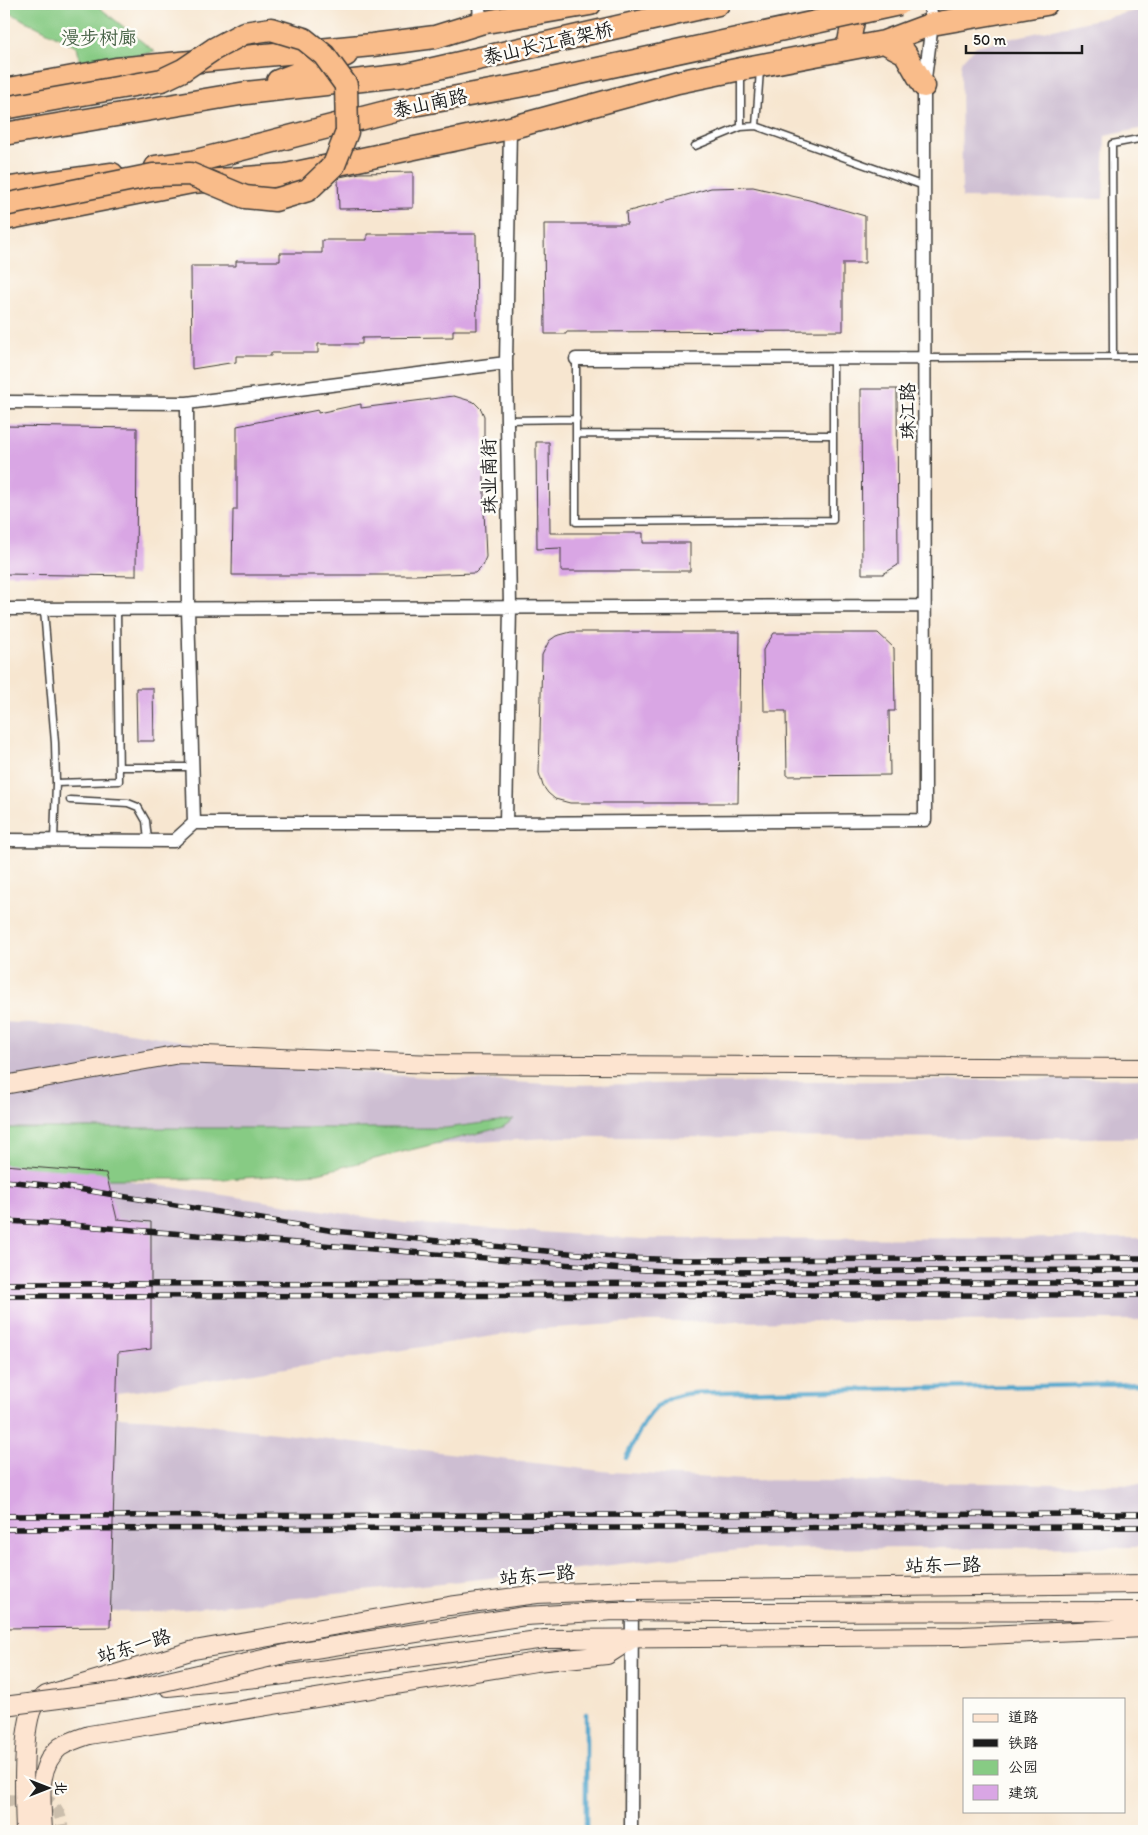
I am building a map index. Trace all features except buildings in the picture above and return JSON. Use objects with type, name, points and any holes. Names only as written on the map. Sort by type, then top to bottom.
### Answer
[{"type":"highway","points":[[4,90],[116,69],[372,45],[435,37],[480,13],[590,4]]},
{"type":"highway","name":"泰山长江高架桥","points":[[408,75],[718,4]]},
{"type":"highway","points":[[848,48],[856,4]]},
{"type":"highway","name":"泰山南路","points":[[4,189],[192,162],[413,105],[533,83],[899,4]]},
{"type":"highway","points":[[4,220],[192,182],[286,174],[510,128],[678,82],[884,42],[931,14],[1046,4]]},
{"type":"highway","points":[[4,108],[162,80],[183,70],[214,49],[244,33],[272,29],[304,39],[324,55],[346,85],[347,132],[334,165],[308,190],[275,200],[245,197],[190,174],[153,176],[4,206]]},
{"type":"highway","points":[[884,42],[905,53],[924,86]]},
{"type":"highway","points":[[246,94],[372,45]]},
{"type":"highway","name":"泰山南路","points":[[4,134],[246,94],[408,75]]},
{"type":"highway","points":[[192,162],[286,174]]},
{"type":"street","name":"珠江路","points":[[506,823],[925,820],[926,358],[924,86],[931,14]]},
{"type":"street","name":"珠业南街","points":[[506,823],[510,607],[506,363],[510,128]]},
{"type":"street","points":[[576,359],[926,358]]},
{"type":"street","points":[[4,402],[187,403],[506,363]]},
{"type":"street","points":[[187,403],[188,609],[194,822]]},
{"type":"street","points":[[4,609],[924,606]]},
{"type":"street","points":[[4,840],[174,841],[194,822],[506,823]]},
{"type":"street","points":[[4,1085],[180,1054],[434,1064],[1144,1068]]},
{"type":"street","name":"站东一路","points":[[25,1831],[24,1790],[27,1730],[34,1704],[46,1695],[194,1650],[449,1606],[537,1594],[632,1590],[1144,1584]]},
{"type":"street","points":[[631,1831],[632,1590]]},
{"type":"street","points":[[129,1690],[289,1654],[525,1616],[615,1611],[1144,1611]]},
{"type":"street","points":[[4,1706],[129,1690],[276,1676],[544,1639],[963,1636],[1144,1628]]},
{"type":"street","points":[[43,1831],[41,1780],[51,1757],[62,1746],[89,1734],[536,1662],[608,1655],[632,1639]]},
{"type":"lane","points":[[751,67],[756,126]]},
{"type":"lane","points":[[741,127],[751,67]]},
{"type":"lane","points":[[695,146],[741,127],[756,126],[925,186]]},
{"type":"lane","points":[[1113,357],[1112,144],[1144,138]]},
{"type":"lane","points":[[926,358],[1144,357]]},
{"type":"lane","points":[[576,359],[576,522],[833,520],[833,358]]},
{"type":"lane","points":[[506,420],[577,419]]},
{"type":"lane","points":[[577,434],[833,435]]},
{"type":"lane","points":[[56,782],[119,781],[118,609]]},
{"type":"lane","points":[[44,610],[55,743],[54,840]]},
{"type":"lane","points":[[119,767],[192,767]]},
{"type":"lane","points":[[70,800],[128,803],[138,807],[146,821],[148,840]]},
{"type":"shaded area","points":[[1144,9],[1144,128],[1105,136],[1103,199],[962,198],[961,62],[976,46]]},
{"type":"shaded area","points":[[4,1022],[124,1031],[373,1074],[564,1085],[1144,1078],[1144,1138],[564,1137],[141,1162],[4,1167]]},
{"type":"shaded area","points":[[4,1172],[107,1177],[405,1223],[642,1239],[1144,1238],[1144,1320],[647,1322],[539,1329],[143,1390],[4,1406]]},
{"type":"shaded area","points":[[4,1411],[156,1419],[611,1472],[744,1480],[1144,1485],[1144,1547],[748,1549],[577,1569],[161,1612],[4,1612]]},
{"type":"green space","name":"漫步树廊","points":[[4,4],[95,4],[155,52],[81,65],[77,47],[4,10]]},
{"type":"green space","points":[[514,1119],[503,1127],[318,1173],[226,1179],[4,1179],[4,1128],[446,1128]]},
{"type":"waterway","points":[[626,1458],[646,1419],[653,1411],[670,1398],[686,1394],[1144,1384]]},
{"type":"waterway","points":[[586,1714],[586,1831]]},
{"type":"tunnel","points":[[4,1800],[50,1802],[58,1811],[63,1831]]},
{"type":"railway","points":[[4,1181],[66,1187],[334,1231],[624,1258],[686,1260],[1144,1258]]},
{"type":"railway","points":[[4,1221],[623,1269],[687,1272],[1144,1270]]},
{"type":"railway","points":[[4,1284],[1144,1283]]},
{"type":"railway","points":[[4,1296],[1144,1295]]},
{"type":"railway","points":[[4,1516],[1144,1514]]},
{"type":"railway","points":[[4,1529],[1144,1527]]}]
